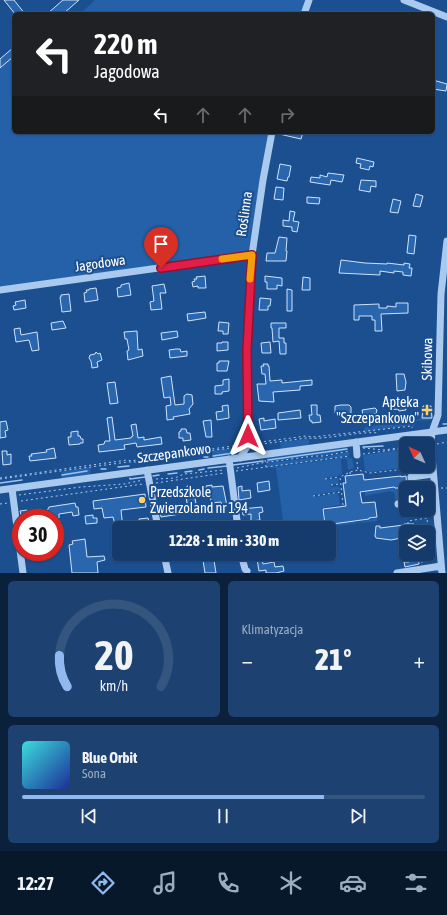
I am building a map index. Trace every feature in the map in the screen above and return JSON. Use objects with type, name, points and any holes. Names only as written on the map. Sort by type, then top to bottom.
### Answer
[{"type":"street","points":[[305,12],[309,0]]},
{"type":"street","points":[[404,0],[434,12]]},
{"type":"street","points":[[435,12],[447,17]]},
{"type":"street","name":"Roślinna","points":[[240,458],[248,445],[247,350],[252,255],[262,180],[272,134]]},
{"type":"street","name":"Skibowa","points":[[433,481],[431,444],[432,432],[438,415],[442,294],[447,241]]},
{"type":"street","name":"Jagodowa","points":[[0,290],[252,255]]},
{"type":"street","name":"Szczepankowo","points":[[0,490],[13,495],[147,470],[228,459],[356,449],[447,430]]},
{"type":"street","points":[[248,445],[254,456]]},
{"type":"street","points":[[228,459],[237,521]]},
{"type":"street","points":[[147,470],[157,521]]},
{"type":"street","points":[[411,481],[411,477],[433,474]]},
{"type":"street","points":[[13,495],[23,573]]},
{"type":"street","name":"Skibowa","points":[[433,517],[438,569]]},
{"type":"street","points":[[165,561],[168,573]]},
{"type":"street","points":[[243,561],[244,571]]},
{"type":"street","points":[[397,573],[438,569]]},
{"type":"path","points":[[248,445],[306,436],[313,437],[412,426],[412,428]]},
{"type":"path","points":[[391,431],[415,428]]},
{"type":"path","points":[[0,478],[127,460],[132,462],[140,458],[180,455],[183,453],[248,445],[342,435],[380,433]]},
{"type":"path","points":[[13,495],[149,482],[356,449],[386,450],[399,448]]},
{"type":"path","points":[[0,504],[13,495],[81,487],[149,482],[175,478],[184,474],[230,470],[314,456],[324,456],[356,449],[386,450]]},
{"type":"path","points":[[356,449],[358,470]]},
{"type":"path","points":[[325,479],[340,477],[358,470],[370,473],[399,470]]},
{"type":"path","points":[[340,477],[343,505]]},
{"type":"path","points":[[331,485],[340,484]]},
{"type":"path","points":[[439,488],[447,488]]},
{"type":"path","points":[[313,496],[341,492]]},
{"type":"path","points":[[408,524],[408,521],[427,518],[438,569]]},
{"type":"shaded area","points":[[95,0],[306,0],[302,12],[82,12]]},
{"type":"shaded area","points":[[12,58],[12,134],[268,134],[257,196],[250,250],[244,254],[0,288],[0,68]]},
{"type":"shaded area","points":[[422,418],[431,418],[431,420],[417,421],[413,427],[412,425],[363,432],[365,427]]},
{"type":"shaded area","points":[[309,439],[309,446],[281,449],[280,442]]},
{"type":"shaded area","points":[[244,446],[237,455],[214,459],[212,451]]},
{"type":"shaded area","points":[[346,446],[348,450],[323,456],[317,455],[267,462],[267,457]]},
{"type":"shaded area","points":[[399,450],[399,468],[370,472],[365,470],[363,455]]},
{"type":"shaded area","points":[[349,452],[349,456],[268,467],[267,463],[324,457]]},
{"type":"shaded area","points":[[349,457],[350,459],[352,458],[354,468],[348,470],[347,459],[341,459],[342,474],[325,478],[325,480],[338,478],[339,483],[330,485],[331,487],[339,486],[340,491],[313,495],[313,497],[338,493],[340,505],[322,508],[324,521],[283,521],[276,468],[268,468]]},
{"type":"shaded area","points":[[91,467],[90,475],[62,478],[61,472]]},
{"type":"shaded area","points":[[394,487],[399,488],[399,502],[396,502],[394,492],[391,491],[365,496],[365,491]]},
{"type":"shaded area","points":[[404,517],[419,517],[404,519]]},
{"type":"shaded area","points":[[377,518],[377,521],[336,526],[336,524],[356,523]]},
{"type":"building","points":[[4,0],[14,0],[23,12],[13,12]]},
{"type":"building","points":[[63,0],[79,0],[65,12],[49,12]]},
{"type":"building","points":[[12,49],[12,58],[0,68],[0,59]]},
{"type":"building","points":[[435,81],[447,84],[446,91],[435,89]]},
{"type":"building","points":[[279,134],[302,134],[301,139]]},
{"type":"building","points":[[357,158],[374,162],[373,167],[370,166],[369,170],[360,168],[361,164],[356,163]]},
{"type":"building","points":[[280,164],[291,166],[287,181],[277,179]]},
{"type":"building","points":[[328,173],[344,175],[342,182],[331,180],[330,185],[310,182],[311,177],[320,178],[320,175],[327,177]]},
{"type":"building","points":[[361,180],[376,181],[376,187],[371,186],[370,192],[359,190]]},
{"type":"building","points":[[276,187],[284,188],[283,200],[274,199]]},
{"type":"building","points":[[416,194],[423,196],[420,207],[413,206]]},
{"type":"building","points":[[307,197],[320,198],[319,204],[307,203]]},
{"type":"building","points":[[393,199],[401,201],[398,213],[390,212]]},
{"type":"building","points":[[290,211],[295,212],[293,221],[299,222],[297,232],[292,231],[292,227],[283,226],[283,220],[289,221]]},
{"type":"building","points":[[409,235],[416,236],[414,254],[407,253]]},
{"type":"building","points":[[279,237],[287,238],[286,261],[266,261],[267,253],[275,253]]},
{"type":"building","points":[[341,260],[365,263],[410,264],[409,268],[412,268],[411,276],[403,275],[403,272],[394,271],[394,273],[380,271],[380,275],[339,273]]},
{"type":"building","points":[[205,276],[206,288],[198,288],[198,286],[193,287],[192,282],[195,281],[194,279],[197,279],[196,277]]},
{"type":"building","points":[[265,276],[282,278],[282,286],[277,285],[277,289],[267,289]]},
{"type":"building","points":[[303,277],[310,278],[310,290],[302,290]]},
{"type":"building","points":[[129,283],[131,295],[118,297],[117,288],[121,287],[121,285]]},
{"type":"building","points":[[164,284],[166,293],[160,293],[162,309],[151,310],[150,302],[154,301],[152,286]]},
{"type":"building","points":[[96,288],[98,300],[85,302],[84,293],[87,292],[86,290]]},
{"type":"building","points":[[287,289],[292,290],[292,311],[287,311]]},
{"type":"building","points":[[69,294],[71,311],[62,312],[60,297],[61,295]]},
{"type":"building","points":[[260,298],[271,299],[268,310],[259,310]]},
{"type":"building","points":[[25,300],[26,308],[14,310],[13,306],[16,305],[15,302]]},
{"type":"building","points":[[396,303],[408,303],[408,313],[381,314],[382,331],[375,331],[375,320],[372,320],[372,316],[359,316],[359,320],[354,320],[354,305],[379,304],[379,308],[387,308],[387,306],[396,307]]},
{"type":"building","points":[[205,312],[206,318],[188,321],[187,314]]},
{"type":"building","points":[[63,321],[66,328],[52,330],[51,323]]},
{"type":"building","points":[[219,322],[229,323],[228,334],[223,334],[223,331],[218,331]]},
{"type":"building","points":[[271,323],[286,323],[286,328],[279,328],[279,338],[284,338],[284,343],[286,343],[286,354],[280,354],[279,341],[273,342]]},
{"type":"building","points":[[20,328],[21,335],[37,332],[39,350],[32,351],[29,340],[16,342],[14,329]]},
{"type":"building","points":[[137,331],[138,350],[142,349],[143,356],[128,360],[127,351],[129,350],[124,332]]},
{"type":"building","points":[[177,331],[178,337],[162,340],[161,333]]},
{"type":"building","points":[[228,342],[228,350],[217,351],[217,343]]},
{"type":"building","points":[[270,342],[271,353],[262,353],[261,343]]},
{"type":"building","points":[[180,349],[181,352],[187,351],[187,356],[170,358],[169,350]]},
{"type":"building","points":[[96,352],[98,354],[100,353],[102,360],[97,362],[98,367],[92,368],[89,358],[90,355],[95,354]]},
{"type":"building","points":[[219,361],[229,361],[227,371],[217,371],[217,363],[219,363]]},
{"type":"building","points":[[263,364],[268,364],[269,366],[270,381],[282,380],[282,383],[312,380],[312,385],[300,386],[300,390],[273,392],[274,402],[259,401],[257,384],[266,384],[265,374],[262,374],[261,366],[264,366]]},
{"type":"building","points":[[396,374],[404,374],[406,382],[405,390],[397,391]]},
{"type":"building","points":[[171,376],[175,405],[184,404],[184,396],[187,394],[192,395],[193,404],[189,409],[190,414],[173,417],[174,419],[167,420],[166,406],[171,405],[170,397],[164,398],[161,378]]},
{"type":"building","points":[[229,379],[229,391],[222,392],[222,394],[215,394],[215,386],[223,385],[223,380]]},
{"type":"building","points":[[115,382],[118,403],[110,404],[107,383]]},
{"type":"building","points":[[405,402],[406,410],[390,410],[390,404]]},
{"type":"building","points":[[228,405],[229,418],[217,420],[216,412],[223,411],[222,406]]},
{"type":"building","points":[[311,405],[317,405],[317,415],[320,415],[321,422],[312,423],[312,421],[310,421],[309,415],[312,415]]},
{"type":"building","points":[[349,405],[351,407],[350,415],[342,416],[339,412],[335,413],[335,406]]},
{"type":"building","name":"Apteka \"Szczepankowo\"","points":[[423,406],[431,406],[432,418],[422,418]]},
{"type":"building","points":[[375,408],[377,410],[376,414],[363,415],[362,410]]},
{"type":"building","points":[[300,410],[301,418],[278,420],[278,413]]},
{"type":"building","points":[[112,417],[115,440],[131,438],[133,436],[131,425],[136,424],[138,438],[144,437],[144,440],[161,437],[162,444],[137,447],[136,443],[124,445],[125,449],[99,452],[98,445],[104,444],[105,441],[110,441],[107,418]]},
{"type":"building","points":[[264,418],[264,421],[275,419],[276,428],[261,430],[259,419]]},
{"type":"building","points":[[211,420],[212,437],[206,437],[203,421]]},
{"type":"building","points":[[6,421],[8,430],[5,431],[6,437],[0,438],[0,422]]},
{"type":"building","points":[[181,429],[186,429],[187,433],[190,433],[191,440],[183,441],[183,438],[179,438],[179,432]]},
{"type":"building","points":[[78,431],[78,436],[83,439],[83,443],[69,445],[68,437],[71,437],[71,432]]},
{"type":"building","points":[[54,448],[56,458],[30,461],[29,456],[32,456],[31,454],[47,452],[46,450]]},
{"type":"building","points":[[2,451],[7,451],[7,455],[11,454],[11,464],[3,465]]},
{"type":"building","points":[[363,474],[364,480],[406,476],[406,481],[399,481],[399,488],[394,487],[360,492],[362,503],[375,502],[377,517],[336,524],[336,521],[324,521],[323,509],[346,506],[343,483],[346,483],[345,476]]},
{"type":"building","points":[[269,481],[270,490],[258,492],[257,483]]},
{"type":"building","points":[[212,485],[212,487],[223,486],[227,506],[222,507],[221,502],[211,503],[210,492],[206,493],[206,486]]},
{"type":"building","points":[[187,486],[191,486],[191,488],[193,487],[197,509],[188,511],[185,489]]},
{"type":"building","points":[[242,486],[242,491],[250,490],[251,498],[239,500],[238,487]]},
{"type":"building","points":[[145,494],[146,507],[121,510],[122,521],[114,521],[113,517],[104,518],[102,508],[94,509],[93,501]]},
{"type":"building","points":[[75,503],[76,507],[78,507],[79,515],[73,516],[72,512],[64,513],[64,509],[48,509],[49,507]]},
{"type":"building","points":[[262,507],[263,512],[259,513],[260,520],[251,521],[251,514],[243,515],[242,509]]},
{"type":"building","points":[[180,508],[180,514],[161,517],[160,511]]},
{"type":"building","points":[[93,515],[93,518],[97,518],[97,523],[86,524],[85,516]]},
{"type":"building","points":[[148,518],[149,521],[139,521],[139,519]]},
{"type":"building","points":[[414,524],[414,525],[404,525]]},
{"type":"building","points":[[376,526],[380,526],[380,528],[399,526],[399,538],[391,540],[376,538]]},
{"type":"building","points":[[85,539],[87,557],[104,556],[105,560],[97,562],[98,573],[72,573],[69,545],[73,544],[72,541]]},
{"type":"building","points":[[203,561],[214,561],[216,573],[205,573]]},
{"type":"building","points":[[257,561],[262,561],[263,564],[274,562],[275,567],[283,566],[284,571],[266,573],[266,570],[259,571]]},
{"type":"building","points":[[419,561],[419,564],[405,567],[404,562]]},
{"type":"waterway","points":[[363,447],[383,446]]},
{"type":"waterway","points":[[268,460],[347,449]]},
{"type":"waterway","points":[[213,456],[233,453]]},
{"type":"waterway","points":[[233,465],[263,461]]},
{"type":"waterway","points":[[118,467],[129,466]]},
{"type":"waterway","points":[[208,468],[227,466]]},
{"type":"waterway","points":[[101,469],[106,469]]},
{"type":"waterway","points":[[199,470],[204,469]]},
{"type":"waterway","points":[[62,475],[87,471]]},
{"type":"waterway","points":[[185,472],[192,471]]},
{"type":"waterway","points":[[168,474],[177,473]]},
{"type":"waterway","points":[[153,476],[159,475]]},
{"type":"waterway","points":[[130,478],[145,477]]},
{"type":"waterway","points":[[0,483],[22,480]]},
{"type":"slow traffic","points":[[222,259],[252,255],[250,279]]},
{"type":"place","name":"Apteka \"Szczepankowo\"","points":[[427,410]]},
{"type":"place","name":"Przedszkole Zwierzoland nr 194","points":[[142,500]]},
{"type":"route","points":[[161,268],[252,255],[247,350],[248,436]]}]
